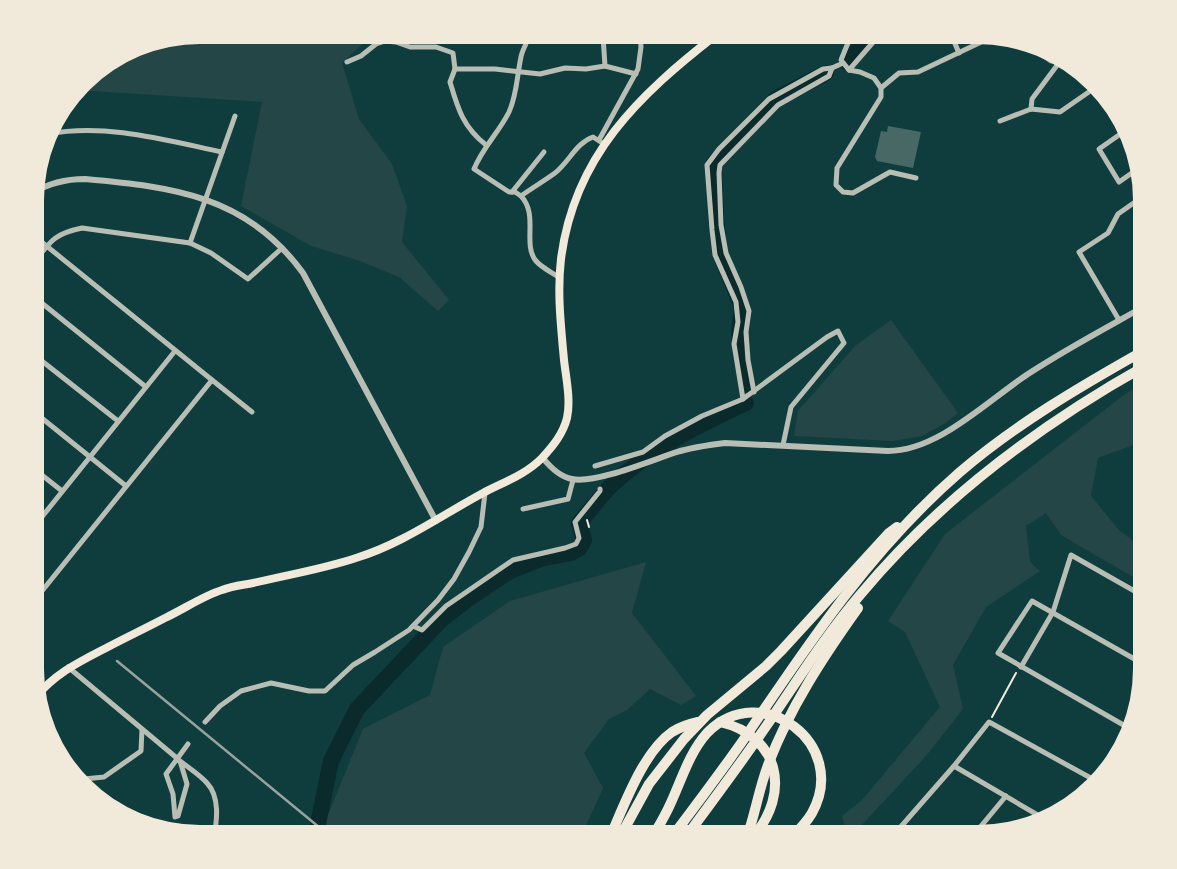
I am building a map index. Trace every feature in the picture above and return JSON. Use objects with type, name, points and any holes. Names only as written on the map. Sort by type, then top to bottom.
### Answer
[{"type":"highway","points":[[681,825],[823,623],[865,570],[918,513],[960,472],[1020,426],[1133,357]]},
{"type":"highway","points":[[695,825],[821,646],[859,596],[897,553],[944,506],[998,462],[1061,417],[1133,373]]},
{"type":"highway","points":[[627,825],[649,784],[684,739],[707,715],[782,651],[889,533],[918,513]]},
{"type":"highway","points":[[750,825],[766,768],[784,726],[827,653],[897,553]]},
{"type":"highway","points":[[659,825],[708,732],[727,718],[750,713],[778,717],[796,727],[810,741],[818,757],[821,782],[818,798],[803,825]]},
{"type":"highway","points":[[615,825],[653,751],[673,732],[699,721],[715,721],[738,727],[759,743],[772,765],[775,788],[775,797],[769,813],[761,825]]},
{"type":"main road","points":[[45,685],[68,667],[221,590],[356,559],[387,546],[526,471],[542,457],[560,435],[568,410],[560,278],[562,252],[575,203],[601,142],[654,86],[705,44]]},
{"type":"street","points":[[346,62],[376,44]]},
{"type":"street","points":[[402,44],[410,47],[436,47],[453,53],[455,69],[450,82],[459,114],[475,136],[486,145]]},
{"type":"street","points":[[526,44],[521,54],[509,113],[486,145],[474,169],[526,201],[529,209],[531,253],[537,263],[560,278]]},
{"type":"street","points":[[604,44],[606,66]]},
{"type":"street","points":[[521,196],[556,172],[586,140],[593,137],[601,142],[638,69],[640,44]]},
{"type":"street","points":[[848,44],[841,61],[849,70],[874,78],[881,88],[881,97],[837,168],[836,186],[853,193],[890,172],[916,178]]},
{"type":"street","points":[[849,70],[871,44]]},
{"type":"street","points":[[955,44],[959,53]]},
{"type":"street","points":[[881,88],[899,73],[918,72],[978,44]]},
{"type":"street","points":[[743,399],[734,344],[738,322],[736,302],[715,255],[707,165],[719,149],[769,99],[823,69],[843,63]]},
{"type":"street","points":[[455,69],[495,69],[540,74],[565,68],[606,66],[636,74]]},
{"type":"street","points":[[1031,109],[1032,99],[1058,67]]},
{"type":"street","points":[[754,392],[746,332],[749,311],[726,253],[721,225],[720,165],[778,105],[829,76],[832,68]]},
{"type":"street","points":[[1000,121],[1031,109],[1060,112],[1089,92]]},
{"type":"street","points":[[190,243],[236,116]]},
{"type":"street","points":[[59,133],[89,130],[149,137],[222,152]]},
{"type":"street","points":[[1119,135],[1099,149],[1119,182],[1131,174]]},
{"type":"street","points":[[512,192],[544,152]]},
{"type":"street","points":[[45,186],[85,178],[171,190],[205,198],[250,221],[282,248],[303,273],[436,521]]},
{"type":"street","points":[[1119,320],[1079,252],[1108,233],[1118,214],[1133,203]]},
{"type":"street","points":[[44,251],[64,232],[82,228],[169,239],[190,243],[211,253],[248,279],[282,248]]},
{"type":"street","points":[[44,244],[252,412]]},
{"type":"street","points":[[44,305],[146,387]]},
{"type":"street","points":[[542,457],[554,470],[573,480],[587,481],[699,446],[725,443],[894,451],[914,448],[949,431],[1046,363],[1133,312]]},
{"type":"street","points":[[595,466],[643,452],[665,436],[702,416],[743,399],[838,331],[845,344],[791,407],[783,445]]},
{"type":"street","points":[[44,513],[175,351]]},
{"type":"street","points":[[44,363],[118,421]]},
{"type":"street","points":[[44,588],[212,380]]},
{"type":"street","points":[[44,420],[126,486]]},
{"type":"street","points":[[44,477],[62,491]]},
{"type":"street","points":[[523,509],[568,499],[573,480]]},
{"type":"street","points":[[413,626],[422,630],[446,606],[513,560],[576,544],[579,538],[575,522],[600,489]]},
{"type":"street","points":[[205,722],[240,691],[271,682],[309,691],[325,691],[353,665],[413,626],[454,579],[469,552],[481,527],[485,492]]},
{"type":"street","points":[[1021,667],[1053,612],[1071,555],[1133,590]]},
{"type":"street","points":[[1123,725],[998,653],[1032,601],[1133,658]]},
{"type":"street","points":[[68,667],[208,783],[215,796],[216,825]]},
{"type":"street","points":[[902,825],[989,722],[1089,777]]},
{"type":"street","points":[[89,778],[104,777],[141,751],[142,729]]},
{"type":"street","points":[[180,761],[187,784],[175,817],[173,794],[166,774],[188,744]]},
{"type":"street","points":[[954,766],[1035,813]]},
{"type":"street","points":[[983,825],[1006,796]]},
{"type":"path","points":[[989,722],[1021,667]]},
{"type":"shaded area","points":[[363,44],[342,63],[359,119],[392,164],[407,206],[402,242],[449,300],[438,311],[399,277],[311,246],[241,206],[262,102],[89,91],[113,70],[131,60],[180,45]]},
{"type":"shaded area","points":[[891,320],[958,413],[922,436],[893,441],[794,436],[798,411],[855,346]]},
{"type":"shaded area","points":[[1133,389],[1133,445],[1098,458],[1091,496],[1119,530],[1133,541],[1133,577],[1061,535],[1046,513],[1026,526],[1030,562],[1040,571],[986,607],[953,665],[963,709],[926,756],[862,825],[844,825],[842,816],[862,800],[940,707],[905,632],[888,621],[945,534]]},
{"type":"shaded area","points":[[646,562],[632,613],[696,696],[681,705],[650,689],[627,710],[609,719],[584,753],[603,788],[586,825],[319,825],[326,820],[363,729],[430,695],[443,647],[510,601]]},
{"type":"building","points":[[888,126],[921,132],[913,168],[877,161],[875,157],[881,131],[887,132]]},
{"type":"waterway","points":[[846,62],[863,44]]},
{"type":"waterway","points":[[747,385],[739,330],[742,307],[720,253],[714,163],[777,98],[826,73]]},
{"type":"waterway","points":[[318,824],[331,761],[357,709],[441,620],[510,571],[580,548],[584,540],[579,523],[615,482],[661,447],[746,403]]},
{"type":"railway","points":[[117,661],[316,825]]}]
